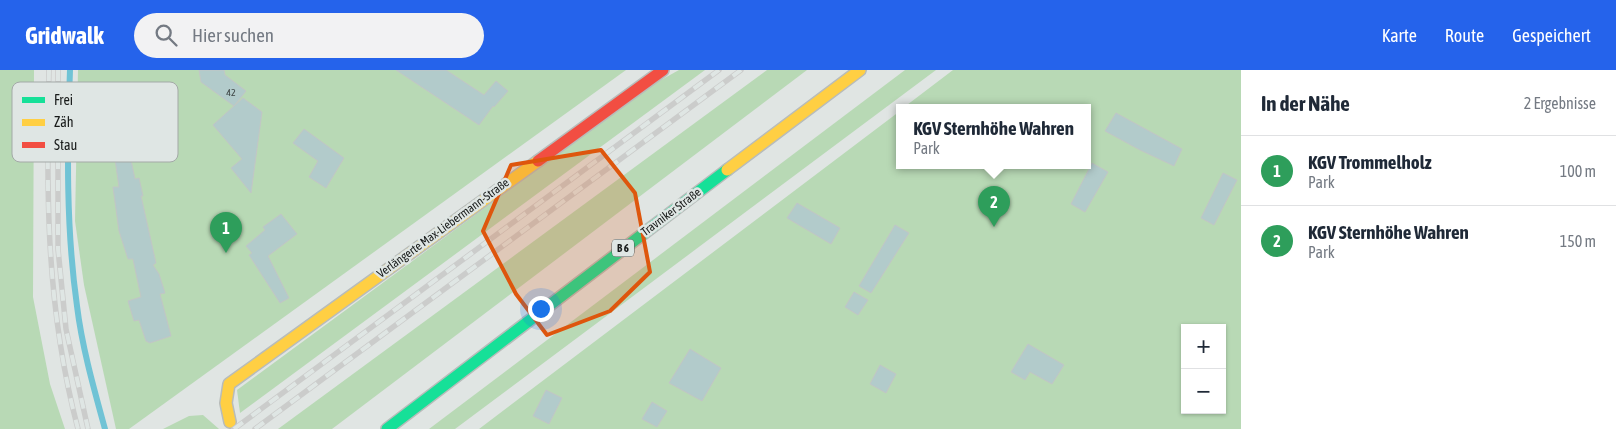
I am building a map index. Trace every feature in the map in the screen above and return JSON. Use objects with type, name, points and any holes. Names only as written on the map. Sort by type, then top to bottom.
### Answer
[{"type":"main road","name":"Verlängerte Max-Liebermann-Straße","points":[[230,422],[226,411],[226,390],[229,384],[663,70]]},
{"type":"main road","name":"Travniker Straße","points":[[387,429],[550,303],[860,70]]},
{"type":"highlighted area","points":[[601,150],[635,193],[650,272],[610,311],[547,335],[516,294],[483,231],[511,165]]},
{"type":"green space","points":[[0,70],[34,70],[34,82],[12,82],[12,162],[34,162],[33,297],[50,384],[65,429],[0,429]]},
{"type":"green space","points":[[78,70],[626,70],[129,429],[116,429],[84,285],[75,221],[76,162],[178,162],[178,82],[78,82]]},
{"type":"green space","points":[[679,70],[705,70],[240,413],[237,390],[652,85]]},
{"type":"green space","points":[[767,70],[807,70],[332,429],[278,429]]},
{"type":"green space","points":[[905,70],[936,70],[455,429],[429,429]]},
{"type":"green space","points":[[953,70],[1241,70],[1241,429],[479,429],[896,114],[896,169],[1091,169],[1091,104],[908,104]]},
{"type":"green space","points":[[203,415],[219,429],[163,429],[189,416]]},
{"type":"building","points":[[199,70],[224,70],[225,75],[246,91],[234,106],[201,82]]},
{"type":"building","points":[[396,70],[446,70],[484,95],[496,81],[508,91],[493,106],[479,125]]},
{"type":"building","points":[[243,98],[262,112],[251,193],[231,168],[242,159],[213,125]]},
{"type":"building","points":[[1116,113],[1182,149],[1174,166],[1105,131]]},
{"type":"building","points":[[304,129],[344,158],[326,188],[309,177],[318,161],[293,143]]},
{"type":"building","points":[[115,162],[131,162],[135,179],[139,178],[143,196],[141,196],[156,263],[153,265],[159,274],[165,293],[160,294],[171,336],[150,343],[146,341],[139,320],[134,321],[128,301],[141,297],[133,259],[128,259],[119,231],[113,187],[119,187]]},
{"type":"building","points":[[1092,163],[1108,172],[1085,212],[1071,204],[1089,169],[1091,169]]},
{"type":"building","points":[[1223,173],[1237,180],[1214,225],[1201,218]]},
{"type":"building","points":[[797,203],[840,228],[831,244],[787,218]]},
{"type":"building","points":[[281,214],[297,234],[268,256],[289,298],[280,303],[249,255],[252,253],[246,246],[265,230],[263,227]]},
{"type":"building","points":[[895,225],[909,233],[871,293],[859,286]]},
{"type":"building","points":[[854,292],[868,300],[858,315],[845,307]]},
{"type":"building","points":[[1028,344],[1064,365],[1052,384],[1030,372],[1025,380],[1011,372]]},
{"type":"building","points":[[690,349],[721,368],[702,401],[669,383]]},
{"type":"building","points":[[880,365],[896,374],[886,393],[870,384]]},
{"type":"building","points":[[546,390],[562,398],[549,424],[533,416]]},
{"type":"building","points":[[652,402],[667,411],[657,427],[642,419]]},
{"type":"waterway","points":[[70,70],[70,82]]},
{"type":"waterway","points":[[68,162],[69,218],[77,306],[89,368],[105,429]]},
{"type":"railway","points":[[49,70],[49,82]]},
{"type":"railway","points":[[58,70],[58,82]]},
{"type":"railway","points":[[234,429],[719,70]]},
{"type":"railway","points":[[255,429],[741,70]]},
{"type":"railway","points":[[48,162],[50,251],[54,295],[67,384],[78,429]]},
{"type":"railway","points":[[58,162],[58,249],[66,329],[88,429]]},
{"type":"traffic: fast","points":[[387,429],[727,170]]},
{"type":"traffic: slow","points":[[727,170],[860,70]]},
{"type":"traffic: slow","points":[[230,422],[226,403],[229,384],[538,161]]},
{"type":"traffic: jam","points":[[538,161],[663,70]]},
{"type":"place","name":"KGV Sternhöhe Wahren","points":[[994,227]]},
{"type":"place","name":"KGV Trommelholz","points":[[226,253]]}]
